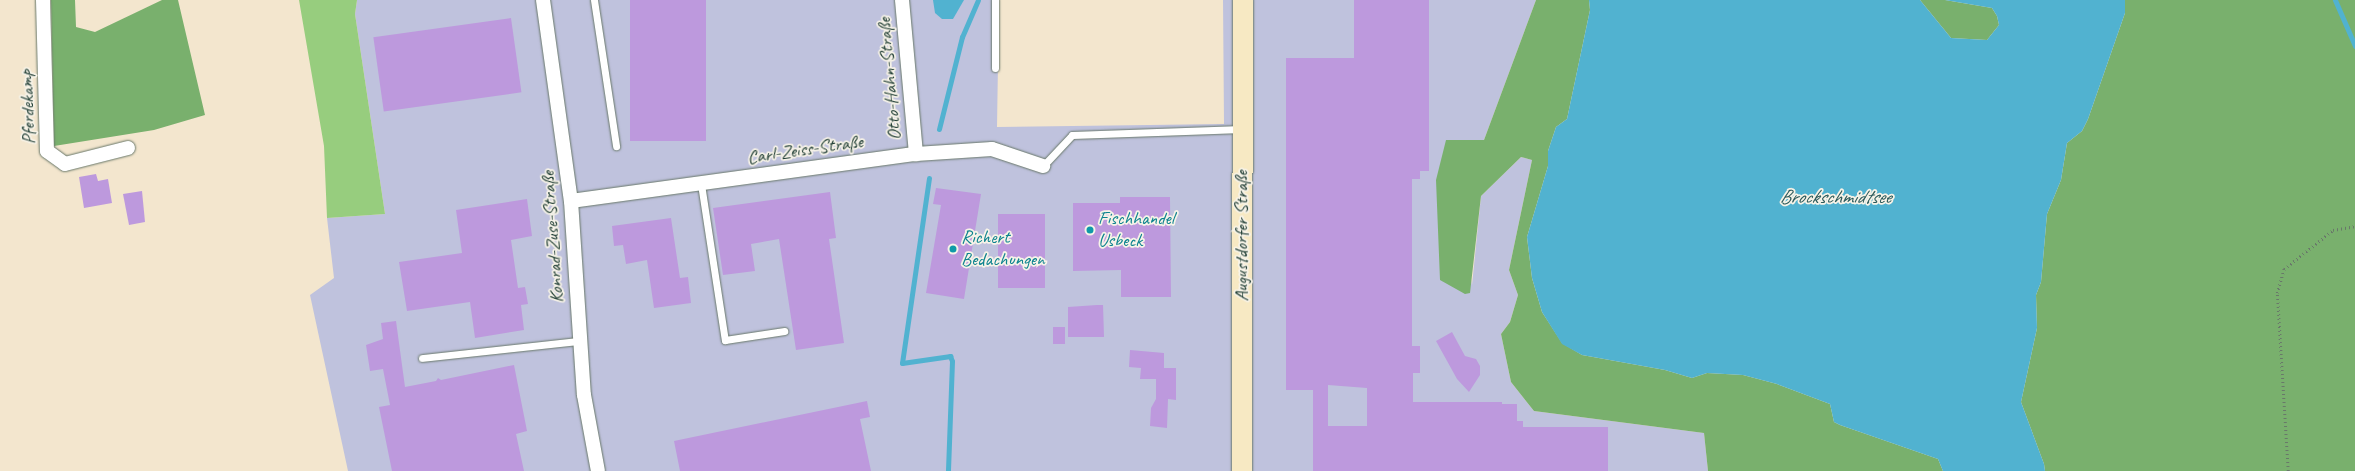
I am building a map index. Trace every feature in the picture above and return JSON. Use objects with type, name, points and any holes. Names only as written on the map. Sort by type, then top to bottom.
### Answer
[{"type":"main road","name":"Augustdorfer Straße","points":[[1242,471],[1243,0]]},
{"type":"street","name":"Pferdekamp","points":[[43,0],[47,151],[65,164],[128,148]]},
{"type":"street","name":"Konrad-Zuse-Straße","points":[[544,0],[571,201],[579,341],[584,395],[598,471]]},
{"type":"street","name":"Otto-Hahn-Straße","points":[[902,0],[916,154]]},
{"type":"street","name":"Carl-Zeiss-Straße","points":[[571,201],[916,154],[992,149],[1043,166]]},
{"type":"lane","points":[[594,0],[616,146]]},
{"type":"lane","points":[[995,0],[995,68]]},
{"type":"lane","points":[[1043,166],[1072,135],[1242,129]]},
{"type":"lane","points":[[701,184],[724,340],[784,331]]},
{"type":"lane","points":[[422,358],[579,341]]},
{"type":"path","points":[[2288,471],[2277,293],[2284,269],[2333,230],[2355,226]]},
{"type":"shaded area","points":[[357,0],[999,0],[997,127],[1224,124],[1223,0],[1536,0],[1484,140],[1447,140],[1472,285],[1481,196],[1521,157],[1532,160],[1509,270],[1518,295],[1510,322],[1501,334],[1511,382],[1534,411],[1704,433],[1708,471],[348,471],[310,295],[334,278],[327,218],[385,214],[355,14]]},
{"type":"green space","points":[[51,0],[75,0],[76,27],[95,32],[162,0],[178,0],[205,115],[154,130],[54,146]]},
{"type":"green space","points":[[299,0],[357,0],[355,14],[385,214],[327,218],[324,146]]},
{"type":"green space","points":[[1536,0],[1589,0],[1590,10],[1567,119],[1556,127],[1548,151],[1548,166],[1527,237],[1532,278],[1542,312],[1562,343],[1582,355],[1665,370],[1692,378],[1707,373],[1743,375],[1777,384],[1830,404],[1834,422],[1840,425],[1938,459],[1943,471],[1708,471],[1704,433],[1534,411],[1511,382],[1501,334],[1510,322],[1518,295],[1509,270],[1532,160],[1521,157],[1481,196],[1470,293],[1465,294],[1440,280],[1436,180],[1446,140],[1484,140]]},
{"type":"green space","points":[[1920,0],[1945,0],[1992,8],[1997,16],[1999,25],[1987,40],[1951,38]]},
{"type":"green space","points":[[2125,0],[2355,0],[2355,471],[2045,471],[2044,464],[2021,402],[2037,328],[2036,295],[2041,282],[2047,214],[2061,180],[2067,143],[2082,131],[2088,119],[2125,13]]},
{"type":"water","points":[[933,0],[964,0],[953,19],[942,19],[935,13]]},
{"type":"water","name":"Brockschmidtsee","points":[[1589,0],[1920,0],[1951,38],[1987,40],[1999,25],[1997,16],[1992,8],[1945,0],[2125,0],[2125,13],[2088,119],[2082,131],[2067,143],[2061,180],[2047,214],[2041,282],[2036,295],[2037,328],[2021,402],[2044,464],[2045,471],[1943,471],[1938,459],[1840,425],[1834,422],[1830,404],[1777,384],[1743,375],[1707,373],[1692,378],[1665,370],[1582,355],[1562,344],[1542,312],[1532,278],[1527,237],[1548,166],[1548,151],[1556,127],[1567,119],[1590,10]]},
{"type":"building","points":[[630,0],[706,0],[706,141],[630,141]]},
{"type":"building","points":[[1354,0],[1429,0],[1429,171],[1420,171],[1420,179],[1412,179],[1412,346],[1420,346],[1420,373],[1413,373],[1413,402],[1502,402],[1502,404],[1517,404],[1517,421],[1523,421],[1523,427],[1608,427],[1608,471],[1313,471],[1313,390],[1286,390],[1286,58],[1354,58]],"holes":[[[1328,385],[1367,388],[1367,426],[1328,426]]]},
{"type":"building","points":[[511,18],[521,92],[384,112],[373,37]]},
{"type":"building","points":[[96,174],[98,181],[108,179],[112,203],[84,208],[79,177]]},
{"type":"building","name":"Richert Bedachungen","points":[[936,188],[981,194],[964,299],[926,293],[941,205],[933,204]]},
{"type":"building","points":[[142,191],[145,222],[129,225],[123,194]]},
{"type":"building","points":[[830,192],[836,238],[829,239],[844,343],[796,350],[779,239],[751,244],[755,271],[723,275],[713,208]]},
{"type":"building","points":[[1120,197],[1170,197],[1171,297],[1121,297],[1121,270],[1073,271],[1073,203],[1120,203]]},
{"type":"building","points":[[527,199],[532,236],[511,240],[518,288],[525,287],[528,304],[521,305],[524,330],[475,338],[470,302],[407,311],[399,262],[462,253],[456,210]]},
{"type":"building","points":[[998,214],[1045,214],[1045,288],[998,288]]},
{"type":"building","points":[[671,218],[680,278],[688,277],[691,303],[654,308],[647,260],[626,264],[623,245],[614,246],[612,226]]},
{"type":"building","points":[[1103,305],[1104,337],[1068,337],[1068,307]]},
{"type":"building","points":[[396,321],[405,387],[436,381],[438,378],[441,380],[514,365],[527,431],[516,434],[524,471],[392,471],[379,407],[390,405],[383,369],[370,371],[366,345],[383,339],[381,323]]},
{"type":"building","points":[[1053,327],[1065,327],[1065,344],[1053,344]]},
{"type":"building","points":[[1452,332],[1465,356],[1476,359],[1480,366],[1480,375],[1469,392],[1457,379],[1436,341]]},
{"type":"building","points":[[1130,350],[1164,353],[1164,368],[1176,368],[1176,400],[1168,399],[1167,428],[1150,426],[1151,408],[1156,399],[1156,379],[1140,379],[1141,368],[1129,367]]},
{"type":"building","points":[[867,401],[870,417],[860,419],[871,471],[680,471],[674,441]]},
{"type":"waterway","points":[[939,129],[962,37],[978,0]]},
{"type":"waterway","points":[[2335,0],[2355,46]]},
{"type":"waterway","points":[[929,178],[902,363],[950,356],[952,361],[948,471]]},
{"type":"place","name":"Fischhandel Usbeck","points":[[1090,230]]},
{"type":"place","name":"Richert Bedachungen","points":[[953,249]]}]
